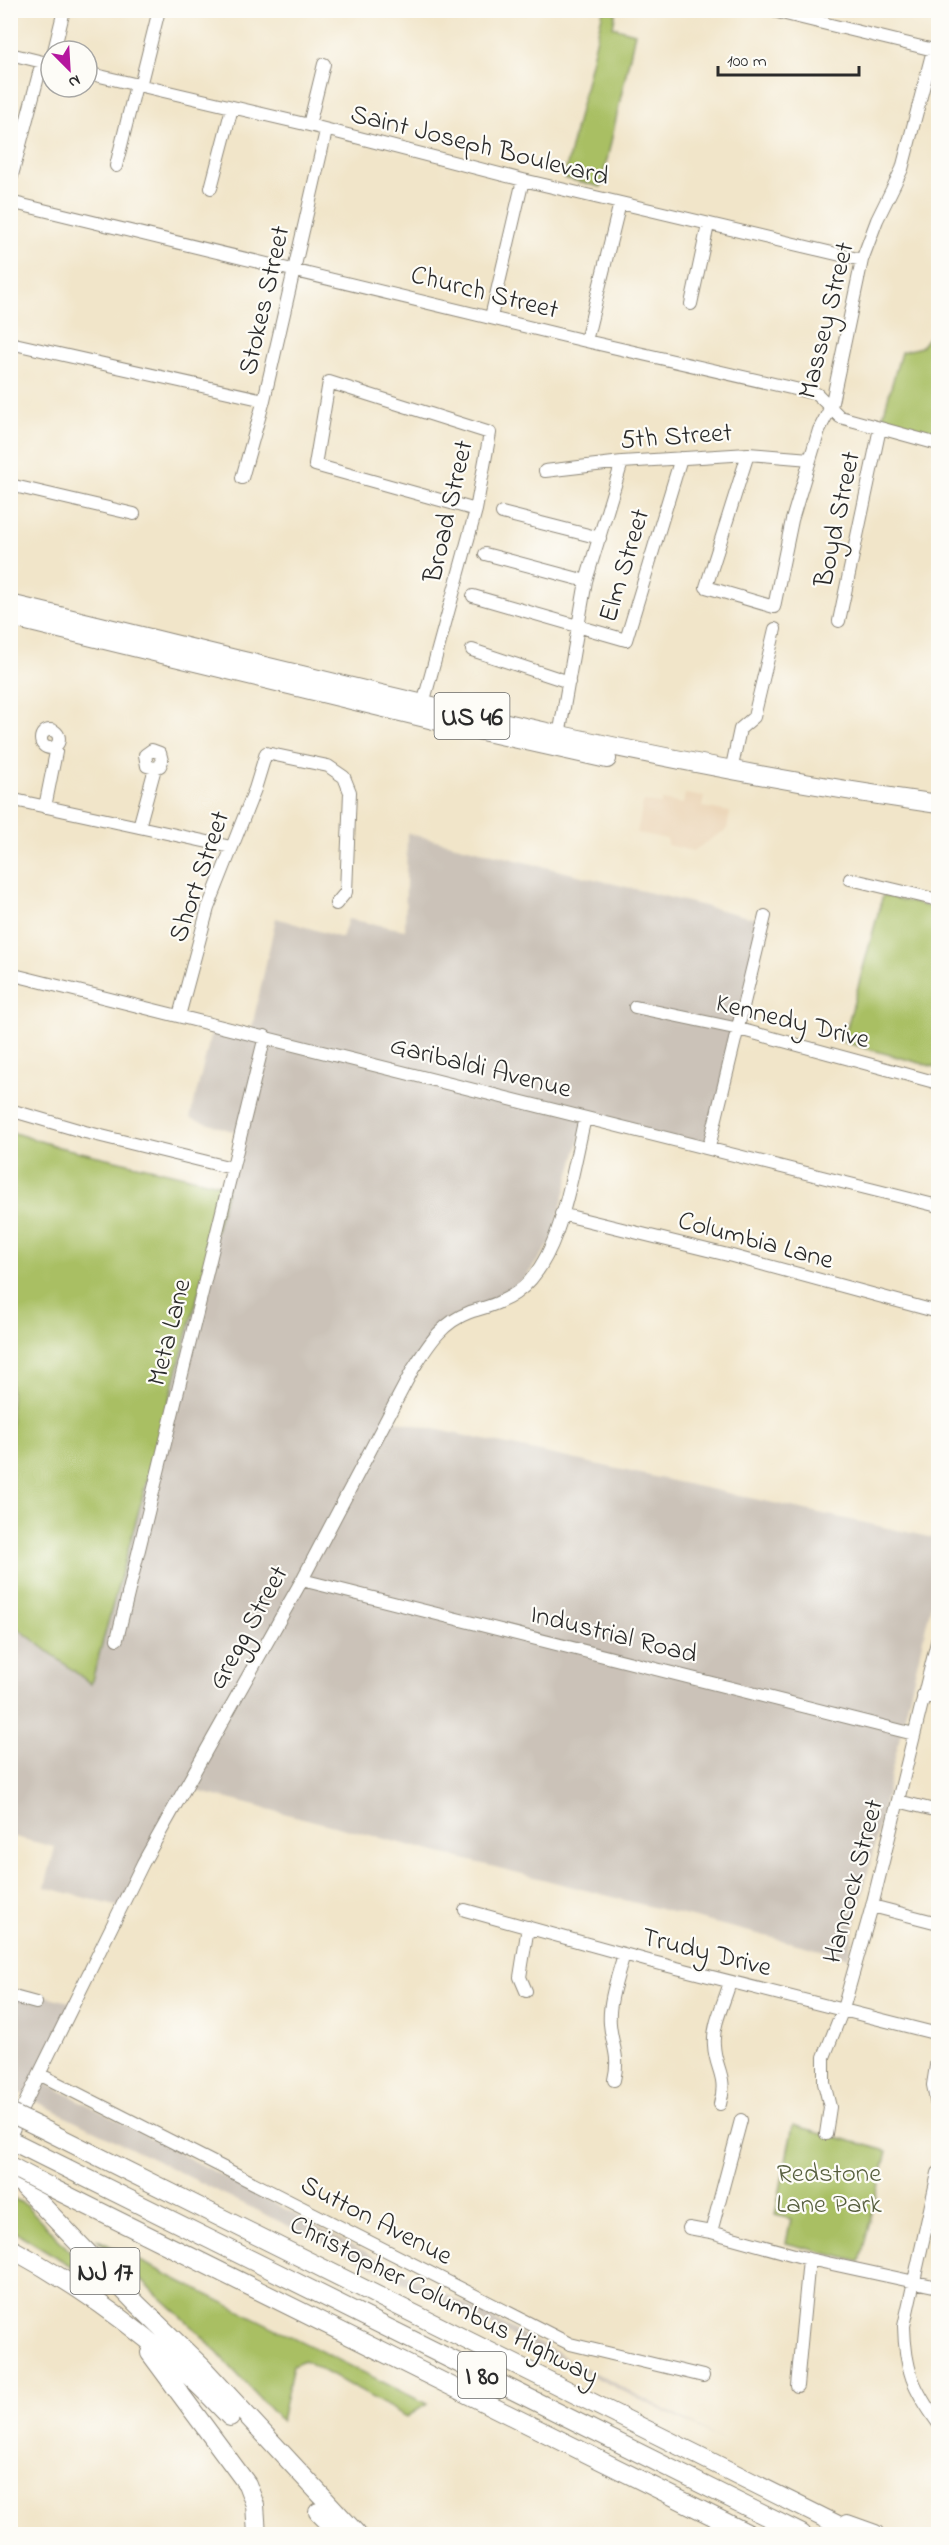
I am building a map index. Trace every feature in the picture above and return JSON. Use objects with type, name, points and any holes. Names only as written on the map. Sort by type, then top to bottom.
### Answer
[{"type":"highway","name":"US 46","points":[[10,604],[559,736],[731,771],[939,804]]},
{"type":"highway","name":"US 46","points":[[10,617],[435,721],[579,753],[761,788],[939,815]]},
{"type":"highway","name":"Christopher Columbus Highway","points":[[16,2112],[38,2126],[856,2535]]},
{"type":"highway","name":"Christopher Columbus Highway","points":[[16,2142],[802,2535]]},
{"type":"highway","name":"I 80","points":[[14,2173],[50,2187],[749,2535]]},
{"type":"highway","name":"NJ 17","points":[[14,2173],[136,2303],[202,2368],[357,2535]]},
{"type":"highway","points":[[162,2214],[197,2222],[329,2280],[390,2303]]},
{"type":"highway","name":"NJ 17","points":[[10,2248],[61,2277],[129,2325],[214,2400],[340,2535]]},
{"type":"highway","points":[[129,2325],[247,2484],[255,2505],[257,2535]]},
{"type":"highway","points":[[779,2496],[875,2535]]},
{"type":"highway","points":[[705,2513],[727,2535]]},
{"type":"street","points":[[57,39],[64,10]]},
{"type":"street","points":[[116,166],[159,10]]},
{"type":"street","points":[[769,10],[799,14],[936,50]]},
{"type":"street","name":"Massey Street","points":[[748,454],[706,587],[774,607],[792,520],[819,430],[831,407],[862,260],[877,220],[902,169],[936,50]]},
{"type":"street","points":[[10,54],[39,61]]},
{"type":"street","points":[[309,126],[324,64]]},
{"type":"street","name":"Saint Joseph Boulevard","points":[[99,76],[708,225],[862,260]]},
{"type":"street","points":[[10,183],[39,91]]},
{"type":"street","points":[[211,188],[231,108]]},
{"type":"street","name":"Stokes Street","points":[[242,478],[264,400],[326,131]]},
{"type":"street","points":[[491,317],[523,180]]},
{"type":"street","name":"Church Street","points":[[10,202],[586,341],[817,394],[840,417],[939,444]]},
{"type":"street","points":[[586,341],[621,203]]},
{"type":"street","points":[[691,304],[708,225]]},
{"type":"street","points":[[10,343],[264,400]]},
{"type":"street","name":"Broad Street","points":[[423,704],[476,510],[490,433],[329,382],[315,465],[476,510]]},
{"type":"street","name":"Boyd Street","points":[[839,621],[880,428]]},
{"type":"street","name":"5th Street","points":[[545,471],[622,462],[748,454],[810,459]]},
{"type":"street","name":"Elm Street","points":[[579,627],[626,640],[681,458]]},
{"type":"street","points":[[559,736],[586,581],[622,462]]},
{"type":"street","points":[[10,485],[134,514]]},
{"type":"street","points":[[502,513],[600,538]]},
{"type":"street","points":[[485,554],[586,581]]},
{"type":"street","points":[[473,596],[579,627]]},
{"type":"street","points":[[731,771],[740,729],[754,717],[775,629]]},
{"type":"street","points":[[472,650],[569,682]]},
{"type":"street","points":[[45,807],[56,752],[54,748]]},
{"type":"street","name":"Short Street","points":[[179,1016],[208,908],[255,789],[266,753],[328,766],[337,771],[348,784],[350,801],[346,892],[336,904]]},
{"type":"street","points":[[139,827],[154,768]]},
{"type":"street","points":[[10,799],[231,847]]},
{"type":"street","points":[[850,879],[939,900]]},
{"type":"street","points":[[709,1147],[765,916]]},
{"type":"street","name":"Garibaldi Avenue","points":[[10,974],[266,1036],[939,1206]]},
{"type":"street","name":"Kennedy Drive","points":[[635,1007],[739,1029],[939,1083]]},
{"type":"street","name":"Meta Lane","points":[[117,1639],[266,1036]]},
{"type":"street","points":[[10,1110],[85,1132],[232,1168]]},
{"type":"street","name":"Gregg Street","points":[[10,2121],[41,2075],[143,1863],[302,1580],[432,1337],[454,1319],[500,1303],[530,1282],[539,1272],[553,1246],[585,1118]]},
{"type":"street","name":"Columbia Lane","points":[[561,1214],[732,1256],[939,1312]]},
{"type":"street","name":"Industrial Road","points":[[302,1580],[914,1734]]},
{"type":"street","name":"Hancock Street","points":[[826,2134],[830,2107],[824,2083],[824,2057],[843,2009],[872,1906],[939,1638]]},
{"type":"street","points":[[923,1695],[939,1699]]},
{"type":"street","points":[[898,1801],[939,1811]]},
{"type":"street","points":[[872,1906],[939,1923]]},
{"type":"street","name":"Trudy Drive","points":[[465,1910],[730,1982],[939,2034]]},
{"type":"street","points":[[526,1991],[520,1977],[528,1927]]},
{"type":"street","points":[[614,2080],[617,2060],[610,2011],[624,1954]]},
{"type":"street","points":[[720,2104],[724,2083],[716,2055],[714,2035],[730,1982]]},
{"type":"street","points":[[10,1996],[36,2003]]},
{"type":"street","points":[[939,2054],[933,2085],[939,2111]]},
{"type":"street","name":"Sutton Avenue","points":[[41,2075],[570,2344],[703,2376]]},
{"type":"street","name":"Gregg Street","points":[[16,2112],[16,2142]]},
{"type":"street","points":[[711,2232],[741,2120]]},
{"type":"street","points":[[10,2160],[14,2173]]},
{"type":"street","points":[[939,2173],[904,2326],[907,2365],[917,2393],[939,2423]]},
{"type":"street","points":[[688,2228],[711,2232],[809,2259],[939,2287]]},
{"type":"street","points":[[797,2386],[809,2259]]},
{"type":"shaded area","points":[[685,794],[704,797],[702,807],[730,812],[727,829],[693,851],[667,845],[667,839],[637,833],[643,802],[661,804],[662,800],[683,804]]},
{"type":"shaded area","points":[[407,833],[761,920],[709,1149],[585,1120],[551,1243],[520,1285],[497,1299],[452,1318],[384,1418],[938,1539],[938,1575],[848,1957],[189,1789],[123,1908],[45,1887],[55,1847],[11,1836],[10,1623],[91,1684],[202,1282],[239,1133],[190,1118],[213,1027],[250,1036],[276,918],[342,938],[348,919],[405,930]]},
{"type":"shaded area","points":[[10,1987],[73,2003],[35,2077],[728,2443],[11,2089]]},
{"type":"green space","points":[[603,11],[616,11],[613,27],[635,33],[601,187],[564,178]]},
{"type":"green space","points":[[938,325],[938,438],[881,423],[901,352],[921,347]]},
{"type":"green space","points":[[883,895],[938,909],[938,1068],[843,1042]]},
{"type":"green space","points":[[11,1132],[59,1147],[228,1186],[91,1684],[11,1623]]},
{"type":"green space","name":"Redstone Lane Park","points":[[793,2125],[887,2151],[860,2262],[786,2243],[791,2219],[775,2215]]},
{"type":"green space","points":[[11,2197],[26,2205],[102,2285],[11,2229]]},
{"type":"green space","points":[[96,2239],[427,2404],[407,2417],[304,2360],[293,2365],[281,2421],[194,2328]]}]
